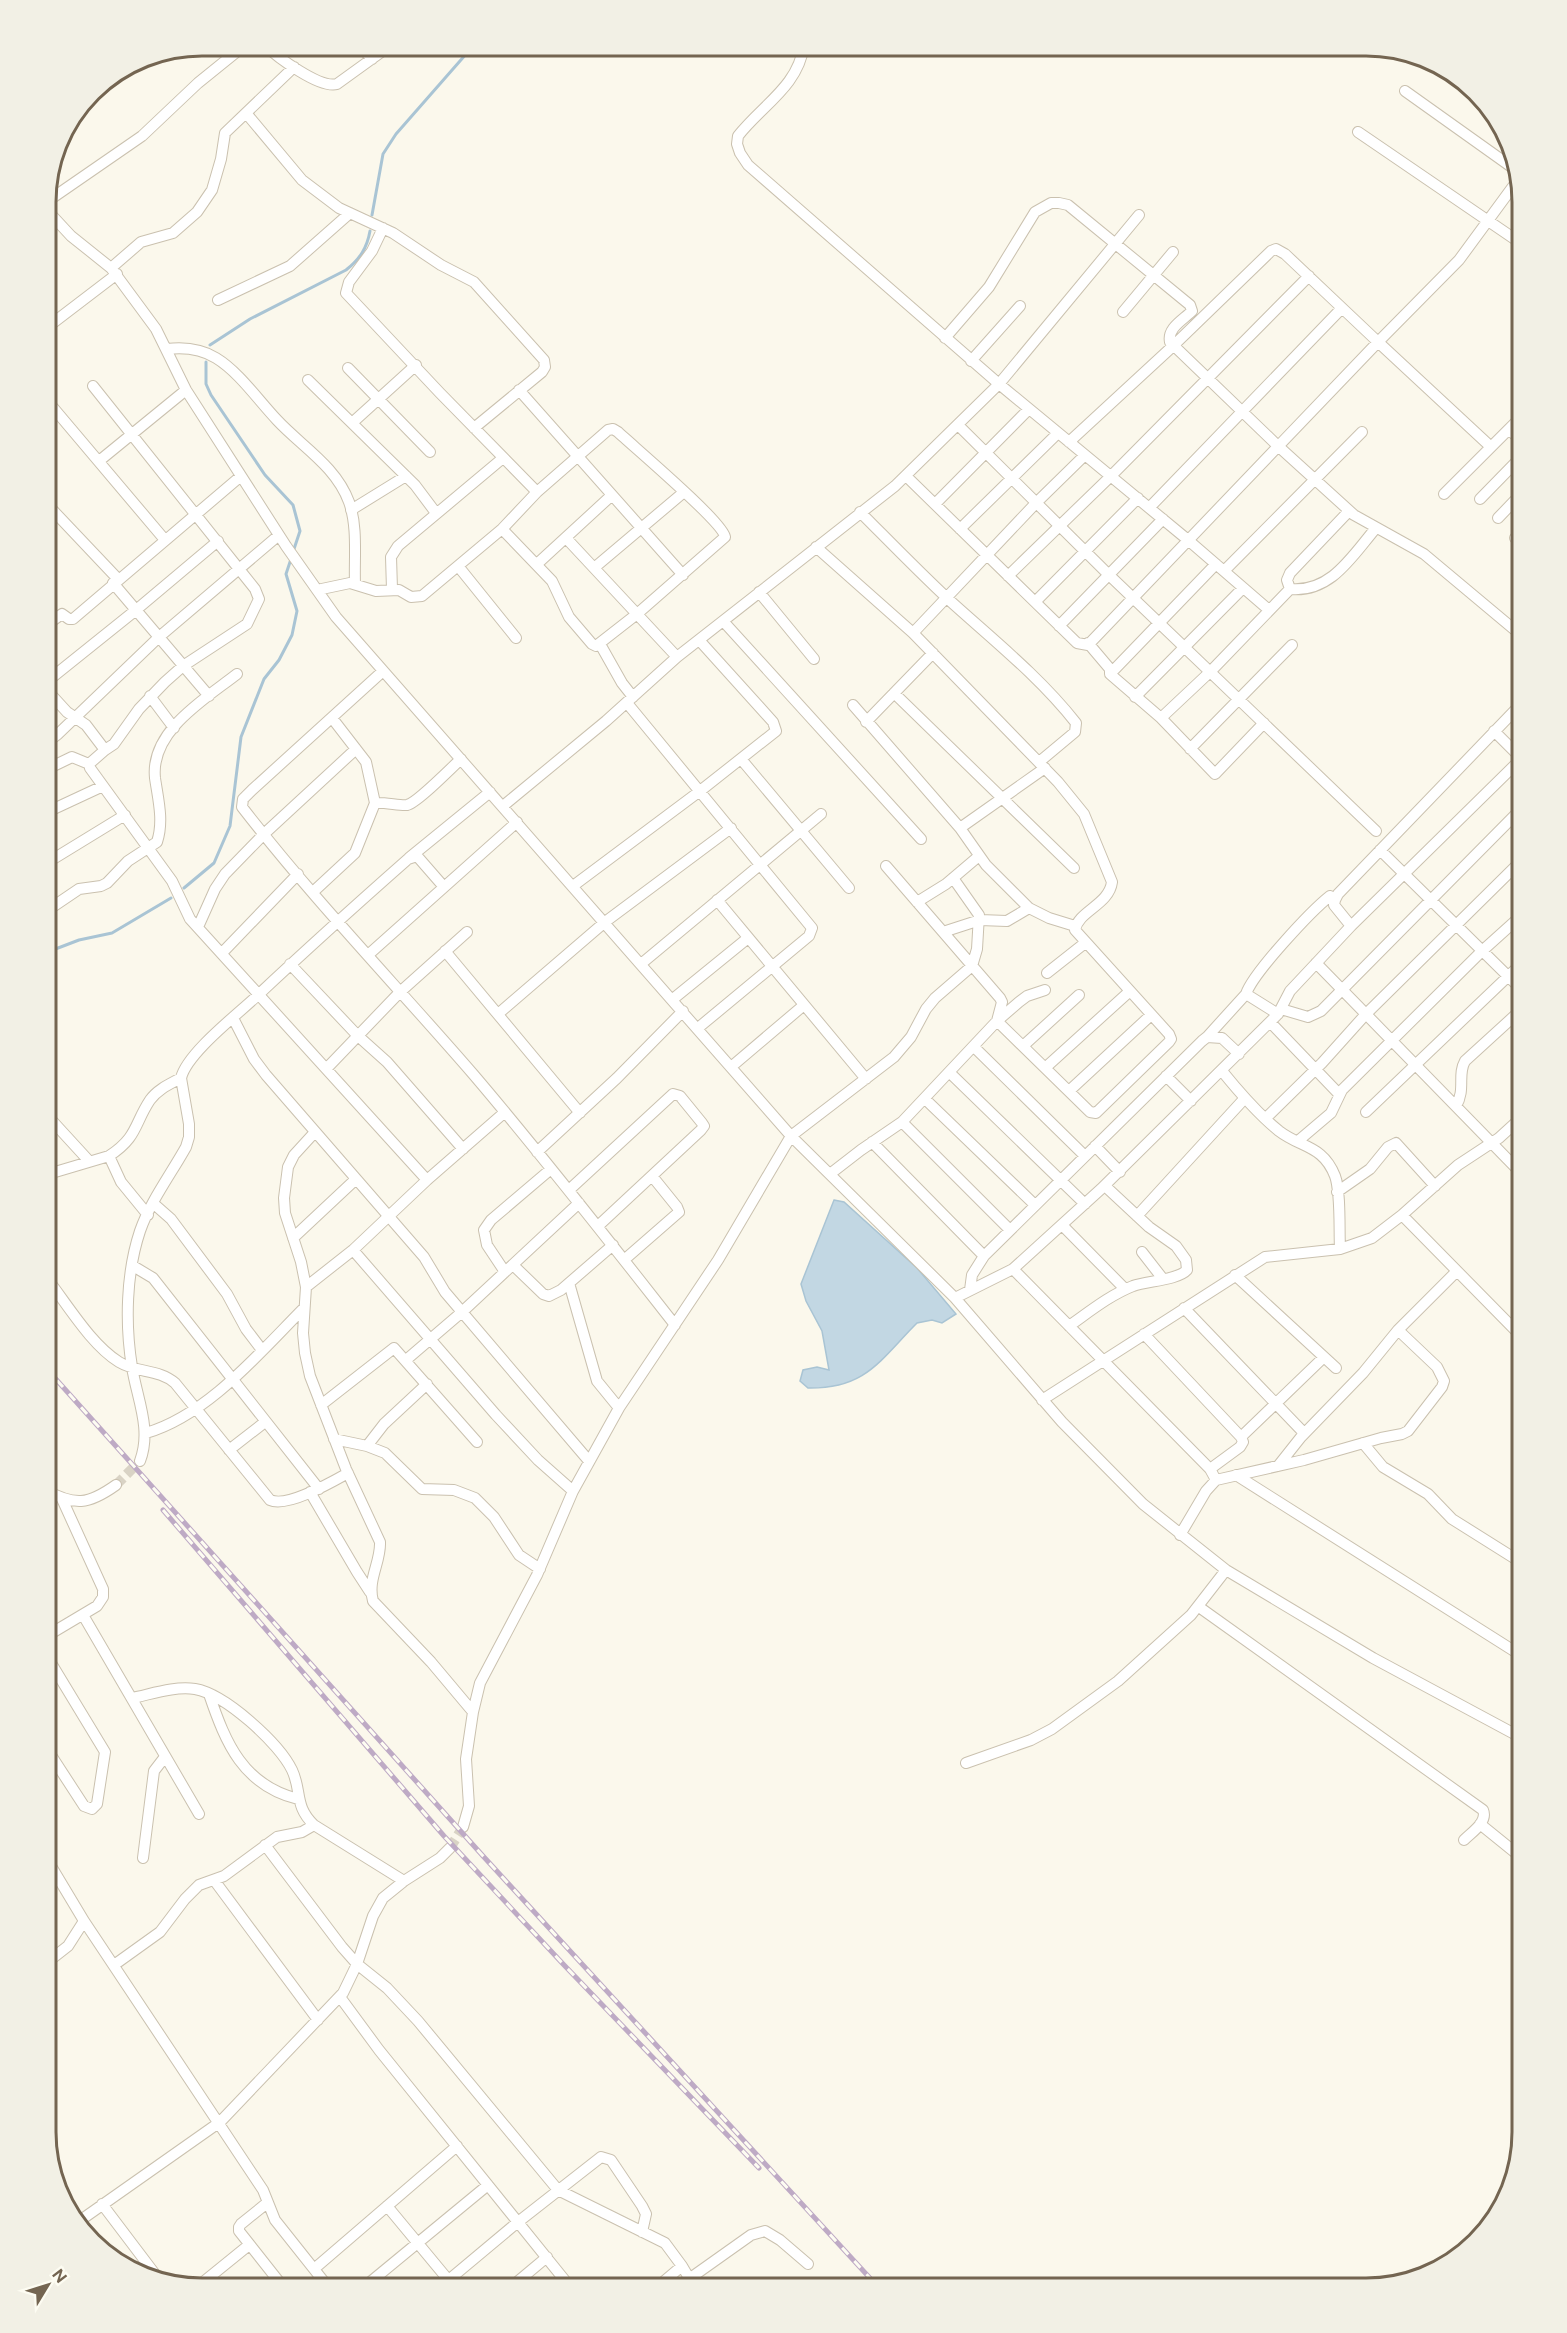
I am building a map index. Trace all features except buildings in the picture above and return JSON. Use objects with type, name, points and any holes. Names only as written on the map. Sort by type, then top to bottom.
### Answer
[{"type":"street","points":[[56,195],[142,136],[198,83],[231,56]]},
{"type":"street","points":[[280,56],[324,85],[331,86],[376,56]]},
{"type":"street","points":[[369,56],[372,59]]},
{"type":"street","points":[[802,56],[794,77],[738,136],[737,144],[740,153],[748,165],[945,338],[1269,610]]},
{"type":"street","points":[[56,320],[114,271],[141,242],[173,233],[197,212],[212,190],[221,159],[225,133],[294,67]]},
{"type":"street","points":[[1405,91],[1507,164]]},
{"type":"street","points":[[246,113],[295,174],[339,208],[405,240],[441,265],[474,282],[544,360],[545,368],[474,428]]},
{"type":"street","points":[[1358,132],[1512,237]]},
{"type":"street","points":[[1088,644],[1459,260],[1511,188]]},
{"type":"street","points":[[945,338],[989,287],[1030,218],[1041,207],[1059,202],[1068,205],[1192,308],[1192,311],[1174,327],[1169,334],[1169,339],[1173,346],[1208,380],[1349,510],[1376,528],[1425,554],[1512,628]]},
{"type":"street","points":[[218,300],[290,266],[350,213]]},
{"type":"street","points":[[503,806],[630,700],[677,657],[906,476],[999,384],[1139,215]]},
{"type":"street","points":[[56,219],[114,271],[156,329],[186,390],[286,546],[336,617],[791,1136],[955,1298],[1042,1400],[1143,1504],[1226,1570],[1373,1658],[1512,1733]]},
{"type":"street","points":[[383,228],[372,251],[349,282],[346,292],[537,492]]},
{"type":"street","points":[[1069,442],[1271,251],[1280,250],[1491,447]]},
{"type":"street","points":[[1123,312],[1173,252]]},
{"type":"street","points":[[1008,576],[1208,380],[1309,276]]},
{"type":"street","points":[[972,361],[1020,306]]},
{"type":"street","points":[[1149,508],[1342,309]]},
{"type":"street","points":[[167,350],[181,348],[203,352],[227,367],[277,420],[324,463],[344,492],[351,510],[355,584]]},
{"type":"street","points":[[351,423],[416,365]]},
{"type":"street","points":[[348,368],[430,452]]},
{"type":"street","points":[[308,380],[406,476],[436,513]]},
{"type":"street","points":[[89,764],[119,737],[150,696],[183,666],[241,629],[251,619],[259,599],[255,589],[218,541],[93,386]]},
{"type":"street","points":[[99,461],[186,390]]},
{"type":"street","points":[[519,390],[683,575]]},
{"type":"street","points":[[935,504],[1029,409]]},
{"type":"street","points":[[56,411],[165,540]]},
{"type":"street","points":[[958,425],[1085,552],[1376,831]]},
{"type":"street","points":[[1444,494],[1512,426]]},
{"type":"street","points":[[317,590],[342,584],[355,584],[376,591],[392,589],[411,597],[422,596],[502,530],[537,492],[602,434],[613,429],[684,492],[721,528],[725,537],[637,614],[596,646],[569,617],[556,588],[537,564],[502,530]]},
{"type":"street","points":[[1509,429],[1512,432]]},
{"type":"street","points":[[1110,674],[1160,622],[1315,480],[1362,432]]},
{"type":"street","points":[[960,529],[1058,433]]},
{"type":"street","points":[[913,633],[1085,455]]},
{"type":"street","points":[[392,589],[390,564],[393,552],[503,458]]},
{"type":"street","points":[[1480,500],[1512,466]]},
{"type":"street","points":[[56,619],[63,614],[69,620],[73,619],[241,476]]},
{"type":"street","points":[[351,510],[406,476]]},
{"type":"street","points":[[906,476],[1077,643],[1088,644],[1110,669],[1110,674],[1161,718],[1215,774],[1264,723]]},
{"type":"street","points":[[594,568],[684,492]]},
{"type":"street","points":[[537,564],[612,495]]},
{"type":"street","points":[[1035,602],[1138,498]]},
{"type":"street","points":[[1498,518],[1512,503]]},
{"type":"street","points":[[1290,590],[1287,580],[1290,573],[1349,510]]},
{"type":"street","points":[[860,512],[947,598],[1022,664],[1056,698],[1076,723],[1075,732],[1042,765],[960,828]]},
{"type":"street","points":[[56,513],[117,578],[114,583]]},
{"type":"street","points":[[1059,626],[1163,519]]},
{"type":"street","points":[[1161,718],[1211,671],[1290,590],[1308,590],[1329,580],[1376,528]]},
{"type":"street","points":[[56,734],[159,637],[279,535]]},
{"type":"street","points":[[566,538],[677,657]]},
{"type":"street","points":[[56,674],[218,541]]},
{"type":"street","points":[[816,547],[913,633],[1042,765],[1084,814],[1112,882],[1108,895],[1075,926]]},
{"type":"street","points":[[459,566],[516,638]]},
{"type":"street","points":[[114,583],[209,696]]},
{"type":"street","points":[[1136,697],[1243,588]]},
{"type":"street","points":[[759,592],[814,659]]},
{"type":"street","points":[[723,621],[921,838]]},
{"type":"street","points":[[573,886],[773,735],[776,726],[699,640]]},
{"type":"street","points":[[600,644],[630,700],[700,791],[812,928],[809,936],[698,1029]]},
{"type":"street","points":[[1190,749],[1292,645]]},
{"type":"street","points":[[866,722],[933,653]]},
{"type":"street","points":[[383,671],[243,798],[242,807],[505,1112],[675,1325]]},
{"type":"street","points":[[56,905],[79,889],[107,883],[128,861],[157,842],[160,809],[155,763],[158,753],[187,713],[237,674]]},
{"type":"street","points":[[894,693],[1074,868]]},
{"type":"street","points":[[150,696],[174,728]]},
{"type":"street","points":[[56,702],[86,725],[105,750]]},
{"type":"street","points":[[853,705],[960,828],[979,856],[1029,908],[1049,918],[1075,926]]},
{"type":"street","points":[[1352,926],[1334,905],[1335,900],[1512,713]]},
{"type":"street","points":[[313,892],[355,853],[375,803],[368,767],[332,718]]},
{"type":"street","points":[[1494,731],[1512,749]]},
{"type":"street","points":[[198,927],[215,889],[225,874],[264,834],[356,749]]},
{"type":"street","points":[[56,765],[72,757],[89,764],[172,881],[185,911],[427,1180]]},
{"type":"street","points":[[375,803],[389,802],[402,805],[413,803],[461,759]]},
{"type":"street","points":[[741,759],[849,888]]},
{"type":"street","points":[[955,1298],[1013,1269],[1120,1172],[1277,1015],[1290,991],[1316,963],[1512,769]]},
{"type":"street","points":[[56,808],[103,786]]},
{"type":"street","points":[[140,1461],[144,1451],[146,1433],[132,1368],[128,1321],[133,1266],[140,1233],[186,1147],[189,1137],[181,1078],[183,1070],[290,964],[408,859],[490,792]]},
{"type":"street","points":[[641,964],[821,814]]},
{"type":"street","points":[[56,857],[125,815]]},
{"type":"street","points":[[1277,1015],[1308,1017],[1328,1006],[1430,899],[1512,818]]},
{"type":"street","points":[[368,955],[517,822]]},
{"type":"street","points":[[498,1014],[605,922],[731,828]]},
{"type":"street","points":[[1380,850],[1512,980]]},
{"type":"street","points":[[408,859],[417,856],[444,887]]},
{"type":"street","points":[[917,902],[937,891],[979,856]]},
{"type":"street","points":[[886,866],[1002,1002],[998,1018]]},
{"type":"street","points":[[1266,1118],[1315,1070],[1366,1014],[1512,870]]},
{"type":"street","points":[[222,953],[298,874]]},
{"type":"street","points":[[463,1827],[469,1806],[466,1759],[480,1683],[540,1569],[573,1491],[620,1408],[745,1218],[791,1136],[894,1057],[935,998],[972,966],[977,949],[980,920],[976,908],[953,878]]},
{"type":"street","points":[[970,1290],[972,1275],[984,1256],[1207,1037],[1246,994],[1270,959],[1330,896]]},
{"type":"street","points":[[717,900],[866,1079]]},
{"type":"street","points":[[943,932],[980,920],[1007,921],[1029,908]]},
{"type":"street","points":[[1298,1141],[1331,1113],[1339,1094],[1391,1040],[1512,924]]},
{"type":"street","points":[[998,1018],[1090,1112],[1096,1113],[1171,1039],[1077,935],[1075,926]]},
{"type":"street","points":[[327,1068],[400,992],[467,932]]},
{"type":"street","points":[[673,999],[748,938]]},
{"type":"street","points":[[1047,973],[1085,943]]},
{"type":"street","points":[[445,951],[580,1113]]},
{"type":"street","points":[[1316,963],[1512,1163]]},
{"type":"street","points":[[290,964],[358,1036],[387,1062],[463,1149]]},
{"type":"street","points":[[1366,1112],[1512,972]]},
{"type":"street","points":[[1045,1068],[1127,989]]},
{"type":"street","points":[[830,1174],[902,1122],[974,1047],[998,1018],[1027,996],[1045,990]]},
{"type":"street","points":[[1246,994],[1277,1015],[1315,1070],[1339,1094]]},
{"type":"street","points":[[1023,1046],[1079,995]]},
{"type":"street","points":[[731,1067],[804,1005]]},
{"type":"street","points":[[537,1152],[580,1113],[683,1011]]},
{"type":"street","points":[[1069,1091],[1151,1015]]},
{"type":"street","points":[[233,1018],[254,1059],[424,1257],[438,1283],[589,1461]]},
{"type":"street","points":[[1456,1106],[1462,1091],[1461,1072],[1465,1061],[1512,1018]]},
{"type":"street","points":[[1207,1037],[1222,1038],[1239,1054]]},
{"type":"street","points":[[974,1047],[1085,1156]]},
{"type":"street","points":[[1222,1071],[1245,1098],[1279,1131],[1314,1149],[1326,1160],[1336,1179],[1340,1249]]},
{"type":"street","points":[[950,1073],[1085,1204]]},
{"type":"street","points":[[1166,1076],[1191,1101]]},
{"type":"street","points":[[55,1169],[109,1156],[128,1141],[151,1099],[165,1086],[181,1078]]},
{"type":"street","points":[[569,1190],[670,1097],[677,1094],[704,1126],[598,1226]]},
{"type":"street","points":[[925,1098],[1035,1205]]},
{"type":"street","points":[[1137,1216],[1245,1098]]},
{"type":"street","points":[[306,1287],[353,1250],[427,1180],[505,1112]]},
{"type":"street","points":[[902,1122],[1010,1230]]},
{"type":"street","points":[[56,1124],[89,1161]]},
{"type":"street","points":[[1042,1400],[1265,1257],[1340,1249],[1372,1238],[1467,1158],[1512,1125]]},
{"type":"street","points":[[315,1132],[294,1155],[288,1167],[284,1198],[285,1213],[306,1287],[305,1353],[310,1376],[348,1473],[380,1542],[381,1552],[370,1592]]},
{"type":"street","points":[[872,1142],[984,1256]]},
{"type":"street","points":[[1337,1192],[1370,1169],[1388,1147],[1396,1143],[1435,1186]]},
{"type":"street","points":[[1095,1146],[1120,1172]]},
{"type":"street","points":[[109,1156],[121,1182],[148,1215]]},
{"type":"street","points":[[551,1169],[491,1220],[484,1230],[487,1245],[509,1269],[549,1296],[555,1295],[613,1245]]},
{"type":"street","points":[[624,1260],[679,1212],[651,1176]]},
{"type":"street","points":[[293,1238],[356,1179]]},
{"type":"street","points":[[1069,1326],[1125,1289],[1184,1274],[1188,1266],[1176,1246],[1137,1216],[1105,1186]]},
{"type":"street","points":[[406,1360],[462,1312],[579,1203]]},
{"type":"street","points":[[154,1204],[171,1219],[220,1285],[246,1329],[262,1350]]},
{"type":"street","points":[[1402,1215],[1512,1327]]},
{"type":"street","points":[[1062,1225],[1125,1289]]},
{"type":"street","points":[[353,1250],[503,1423],[538,1460],[573,1491]]},
{"type":"street","points":[[1142,1252],[1163,1279]]},
{"type":"street","points":[[133,1266],[153,1278],[234,1378],[314,1491],[373,1600],[431,1662],[473,1712]]},
{"type":"street","points":[[1013,1269],[1210,1469],[1216,1480]]},
{"type":"street","points":[[1278,1466],[1304,1433],[1363,1373],[1398,1330],[1456,1272]]},
{"type":"street","points":[[1235,1275],[1336,1368]]},
{"type":"street","points":[[569,1283],[597,1381],[620,1408]]},
{"type":"street","points":[[55,1289],[99,1345],[119,1362],[169,1378],[270,1500],[281,1502],[314,1491],[348,1473]]},
{"type":"street","points":[[146,1433],[168,1425],[195,1409],[234,1378],[304,1308]]},
{"type":"street","points":[[1184,1308],[1304,1433]]},
{"type":"street","points":[[1180,1535],[1206,1491],[1216,1480],[1408,1431],[1442,1387],[1444,1381],[1437,1367],[1398,1330]]},
{"type":"street","points":[[1144,1334],[1241,1437],[1243,1442],[1240,1447],[1210,1469]]},
{"type":"street","points":[[321,1405],[394,1348],[477,1442]]},
{"type":"street","points":[[1241,1437],[1324,1357]]},
{"type":"street","points":[[367,1446],[384,1424],[427,1384]]},
{"type":"street","points":[[229,1450],[266,1422]]},
{"type":"street","points":[[334,1439],[367,1446],[385,1454],[422,1489],[454,1490],[475,1498],[494,1517],[519,1555],[540,1569]]},
{"type":"street","points":[[1363,1443],[1383,1467],[1428,1494],[1452,1519],[1512,1557]]},
{"type":"street","points":[[1236,1475],[1512,1650]]},
{"type":"street","points":[[55,1495],[78,1503],[91,1500],[116,1485]]},
{"type":"street","points":[[55,1631],[98,1606],[103,1597],[103,1588],[62,1499]]},
{"type":"street","points":[[966,1763],[1002,1752],[1052,1729],[1118,1681],[1198,1607],[1226,1570]]},
{"type":"street","points":[[1198,1607],[1479,1807],[1485,1815],[1480,1824],[1464,1840]]},
{"type":"street","points":[[83,1615],[199,1814]]},
{"type":"street","points":[[55,1670],[105,1752],[95,1807],[92,1809],[84,1806],[55,1762]]},
{"type":"street","points":[[132,1698],[182,1688],[198,1689],[240,1712],[258,1727],[292,1770],[298,1799],[306,1817],[404,1881]]},
{"type":"street","points":[[209,1694],[223,1734],[245,1767],[262,1783],[281,1795],[298,1799]]},
{"type":"street","points":[[143,1858],[154,1771],[165,1758]]},
{"type":"street","points":[[114,1965],[160,1932],[192,1891],[205,1881],[224,1876],[277,1837],[302,1832],[314,1824]]},
{"type":"street","points":[[1480,1824],[1512,1850]]},
{"type":"street","points":[[265,1845],[357,1964],[387,1988],[418,2021],[558,2190],[670,2247],[689,2277]]},
{"type":"street","points":[[84,2218],[220,2122],[340,1997],[357,1964],[377,1906],[383,1898],[404,1881],[441,1858],[450,1848]]},
{"type":"street","points":[[55,1873],[84,1921],[220,2122],[263,2190],[275,2220],[320,2277]]},
{"type":"street","points":[[214,1880],[318,2020]]},
{"type":"street","points":[[55,1956],[68,1946],[84,1921]]},
{"type":"street","points":[[340,1997],[379,2050],[563,2277]]},
{"type":"street","points":[[314,2269],[457,2146]]},
{"type":"street","points":[[458,2277],[518,2222],[596,2159],[605,2157],[611,2160],[642,2206],[646,2214],[642,2232]]},
{"type":"street","points":[[376,2277],[488,2185]]},
{"type":"street","points":[[267,2203],[239,2227],[239,2231],[272,2277]]},
{"type":"street","points":[[102,2204],[151,2269]]},
{"type":"street","points":[[387,2206],[446,2277]]},
{"type":"street","points":[[699,2277],[752,2235],[765,2230],[808,2264]]},
{"type":"street","points":[[210,2277],[249,2245]]},
{"type":"street","points":[[523,2277],[547,2257]]},
{"type":"street","points":[[669,2277],[682,2266]]},
{"type":"water","points":[[834,1200],[844,1202],[917,1268],[956,1314],[942,1323],[932,1320],[917,1323],[882,1360],[858,1378],[828,1387],[808,1388],[800,1381],[803,1370],[817,1367],[829,1370],[822,1331],[806,1301],[801,1284]]},
{"type":"waterway","points":[[372,215],[383,154],[396,134],[464,56]]},
{"type":"waterway","points":[[210,345],[250,319],[346,270],[362,253],[370,231]]},
{"type":"waterway","points":[[206,362],[206,384],[211,395],[265,475],[293,505],[300,531],[293,552]]},
{"type":"waterway","points":[[184,888],[214,863],[230,826],[241,737],[264,679],[279,660],[292,635],[297,611],[286,574],[291,559]]},
{"type":"waterway","points":[[56,949],[79,940],[112,933],[171,898]]},
{"type":"tunnel","points":[[116,1485],[140,1461]]},
{"type":"tunnel","points":[[450,1848],[463,1827]]},
{"type":"railway","points":[[55,1379],[483,1856],[869,2278]]},
{"type":"railway","points":[[163,1510],[444,1836],[759,2168]]}]
